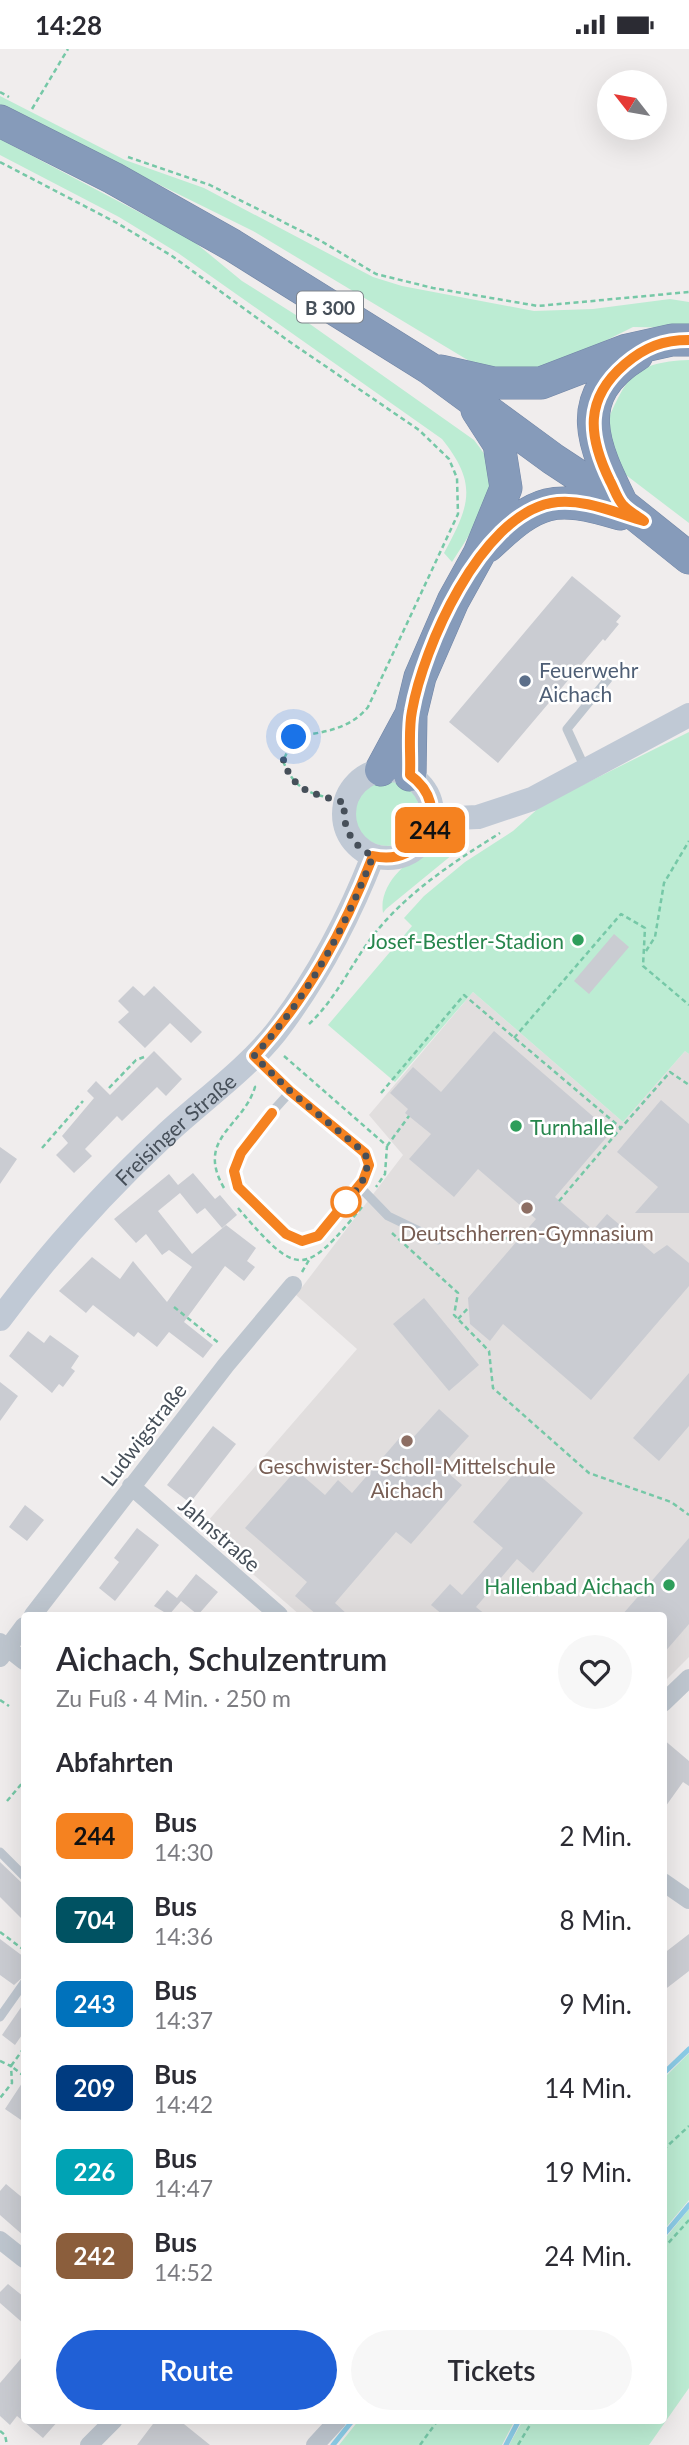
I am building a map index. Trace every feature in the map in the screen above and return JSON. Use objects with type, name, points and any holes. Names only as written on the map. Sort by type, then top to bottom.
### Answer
[{"type":"highway","name":"B 300","points":[[5,110],[113,178],[232,245],[429,368],[634,513],[689,558]]},
{"type":"highway","points":[[429,368],[494,383],[523,385],[560,377],[619,353],[689,340]]},
{"type":"highway","points":[[634,513],[597,451],[593,434],[596,405],[613,374],[656,344]]},
{"type":"highway","points":[[396,773],[420,677],[434,641],[502,505],[506,473],[499,444],[466,395]]},
{"type":"highway","points":[[479,554],[528,512],[553,502],[581,503],[634,513]]},
{"type":"main road","points":[[432,820],[478,817],[532,799],[689,715]]},
{"type":"main road","points":[[396,773],[428,794],[432,820],[425,838],[413,851],[391,858],[373,856],[359,847],[349,835],[344,818],[345,803],[356,784],[396,773]]},
{"type":"main road","name":"Freisinger Straße","points":[[0,1319],[33,1274],[116,1181],[246,1063],[304,994],[337,941],[373,856]]},
{"type":"street","name":"Ludwigstraße","points":[[35,1612],[234,1355],[293,1285]]},
{"type":"street","name":"Jahnstraße","points":[[131,1486],[276,1612]]},
{"type":"street","points":[[21,1629],[3,1649],[21,1659]]},
{"type":"street","points":[[667,1699],[689,1678]]},
{"type":"street","points":[[667,1885],[689,1900]]},
{"type":"street","points":[[0,2240],[21,2257]]},
{"type":"street","points":[[89,2445],[110,2424]]},
{"type":"street","points":[[315,2445],[334,2424]]},
{"type":"lane","points":[[586,770],[567,729],[608,679]]},
{"type":"lane","points":[[246,1063],[271,1073],[365,1153],[369,1165],[359,1186],[318,1236],[302,1241],[286,1234],[238,1187],[234,1171],[241,1153],[290,1091]]},
{"type":"lane","points":[[359,1186],[388,1216],[438,1240]]},
{"type":"lane","points":[[0,1852],[21,1873]]},
{"type":"lane","points":[[0,2017],[21,1987]]},
{"type":"path","points":[[43,115],[32,109],[68,49]]},
{"type":"path","points":[[0,92],[5,110]]},
{"type":"path","points":[[125,156],[210,185],[321,241],[376,274],[433,288],[538,306],[689,292]]},
{"type":"path","points":[[0,162],[117,223],[172,256],[290,342],[419,430],[449,459],[457,478],[458,514],[368,707],[355,722],[330,731],[294,737],[283,761],[291,781],[308,791],[345,803]]},
{"type":"path","points":[[301,1029],[311,1022],[337,992],[375,933],[433,875],[500,833]]},
{"type":"path","points":[[646,951],[655,937],[664,883],[689,841]]},
{"type":"path","points":[[514,1038],[621,914],[645,928],[646,951],[643,966],[689,1005]]},
{"type":"path","points":[[381,1093],[464,995],[621,1128]]},
{"type":"path","points":[[271,1073],[284,1056],[287,1046]]},
{"type":"path","points":[[284,1056],[387,1146]]},
{"type":"path","points":[[109,1088],[136,1061],[144,1057]]},
{"type":"path","points":[[225,1189],[218,1177],[215,1156],[220,1136],[250,1103],[255,1087],[246,1063]]},
{"type":"path","points":[[559,1201],[670,1072],[689,1085]]},
{"type":"path","points":[[42,1148],[83,1101]]},
{"type":"path","points":[[369,1196],[385,1174],[387,1146],[409,1116]]},
{"type":"path","points":[[232,1201],[274,1250],[290,1258],[309,1260],[325,1251],[364,1205],[372,1213]]},
{"type":"path","points":[[387,1229],[458,1293],[454,1315],[489,1352],[493,1388],[589,1473],[671,1501],[689,1515]]},
{"type":"path","points":[[438,1240],[519,1238]]},
{"type":"path","points":[[174,1307],[234,1355]]},
{"type":"path","points":[[458,1319],[468,1307]]},
{"type":"path","points":[[0,1700],[9,1706]]},
{"type":"path","points":[[7,1801],[21,1785]]},
{"type":"path","points":[[0,1932],[21,1947]]},
{"type":"path","points":[[0,2098],[12,2083],[11,2066],[21,2052]]},
{"type":"path","points":[[0,2061],[21,2074]]},
{"type":"path","points":[[667,2146],[689,2126]]},
{"type":"path","points":[[667,2245],[689,2220]]},
{"type":"path","points":[[420,2445],[435,2424]]},
{"type":"path","points":[[518,2445],[531,2424]]},
{"type":"path","points":[[0,2431],[5,2435],[7,2445]]},
{"type":"shaded area","points":[[473,992],[623,1122],[685,1051],[689,1054],[689,1657],[667,1679],[667,1612],[297,1612],[201,1529],[357,1349],[296,1295],[403,1155],[369,1115]]},
{"type":"green space","points":[[0,96],[125,160],[204,188],[373,277],[402,286],[534,311],[593,309],[670,299],[689,302],[689,328],[633,327],[559,364],[512,372],[476,365],[253,231],[0,106]]},
{"type":"green space","points":[[0,139],[192,240],[242,281],[307,322],[474,440],[490,463],[493,479],[483,511],[452,562],[444,553],[464,508],[465,482],[461,469],[442,439],[178,253],[119,217],[0,155]]},
{"type":"green space","points":[[689,360],[689,523],[622,472],[604,429],[618,398],[633,377],[654,365]]},
{"type":"green space","name":"Josef-Bestler-Stadion","points":[[689,732],[689,1054],[685,1051],[623,1122],[473,992],[395,1082],[328,1025],[412,926],[404,918],[424,896],[465,862],[513,831],[542,805]]},
{"type":"green space","points":[[387,780],[410,790],[420,813],[410,836],[387,846],[364,836],[354,813],[364,790]]},
{"type":"green space","points":[[469,841],[383,913],[385,892],[390,882],[415,857],[435,847]]},
{"type":"green space","points":[[689,2053],[689,2200],[667,2226],[667,2075]]},
{"type":"green space","points":[[689,2209],[689,2388],[667,2419],[667,2236]]},
{"type":"green space","points":[[356,2424],[513,2424],[502,2445],[339,2445]]},
{"type":"green space","points":[[521,2424],[664,2424],[649,2445],[509,2445]]},
{"type":"building","name":"Feuerwehr Aichach","points":[[572,576],[621,616],[616,622],[619,624],[605,641],[603,639],[498,763],[449,722]]},
{"type":"building","points":[[614,934],[629,947],[589,994],[574,981]]},
{"type":"building","points":[[133,986],[144,996],[154,986],[202,1032],[191,1043],[170,1023],[145,1048],[118,1022],[129,1012],[118,1001]]},
{"type":"building","points":[[494,1031],[611,1132],[555,1197],[593,1230],[607,1214],[654,1254],[667,1245],[689,1263],[689,1286],[591,1400],[503,1324],[490,1341],[470,1324],[468,1298],[536,1219],[478,1169],[454,1197],[409,1159],[431,1134],[405,1113],[408,1109],[390,1093],[413,1067],[441,1092]]},
{"type":"building","points":[[154,1051],[182,1079],[166,1096],[157,1087],[122,1121],[117,1116],[85,1149],[92,1156],[74,1173],[56,1155],[68,1143],[62,1136],[94,1098],[87,1091],[96,1081],[110,1095]]},
{"type":"building","points":[[661,1100],[689,1124],[689,1213],[635,1213],[658,1187],[617,1152]]},
{"type":"building","points":[[0,1147],[17,1159],[0,1184]]},
{"type":"building","points":[[193,1173],[215,1199],[220,1195],[237,1215],[222,1228],[205,1208],[197,1214],[180,1193],[158,1211],[192,1254],[226,1225],[256,1248],[247,1261],[255,1267],[244,1281],[225,1266],[184,1322],[213,1345],[203,1358],[169,1332],[157,1347],[138,1332],[134,1337],[93,1305],[86,1313],[59,1291],[92,1257],[120,1279],[133,1261],[167,1302],[192,1267],[169,1250],[162,1255],[146,1234],[136,1243],[114,1219],[169,1174],[178,1185]]},
{"type":"building","points":[[424,1298],[479,1365],[449,1391],[393,1324]]},
{"type":"building","points":[[28,1331],[44,1343],[50,1335],[79,1356],[71,1368],[75,1371],[63,1387],[59,1384],[52,1393],[9,1356]]},
{"type":"building","points":[[689,1373],[689,1426],[659,1461],[633,1438]]},
{"type":"building","points":[[0,1382],[18,1396],[0,1421]]},
{"type":"building","points":[[439,1409],[469,1436],[441,1467],[462,1485],[411,1544],[396,1532],[335,1603],[345,1612],[314,1612],[295,1596],[307,1582],[245,1528],[296,1470],[325,1495],[338,1480],[352,1493],[403,1434],[410,1441]]},
{"type":"building","points":[[213,1426],[236,1444],[190,1503],[167,1485]]},
{"type":"building","points":[[524,1462],[583,1513],[533,1573],[517,1559],[476,1607],[482,1612],[439,1612],[431,1605],[450,1584],[462,1595],[503,1548],[473,1522]]},
{"type":"building","points":[[25,1505],[44,1520],[27,1541],[9,1527]]},
{"type":"building","points":[[137,1528],[159,1545],[115,1601],[99,1588],[119,1562],[114,1558]]},
{"type":"building","name":"Hallenbad Aichach","points":[[689,1538],[689,1624],[667,1649],[667,1612],[625,1612]]},
{"type":"building","points":[[196,1574],[218,1592],[201,1612],[194,1612],[181,1601],[172,1612],[164,1612],[154,1606],[167,1590],[177,1598]]},
{"type":"building","points":[[667,1742],[689,1761],[689,1786],[683,1782],[667,1804]]},
{"type":"building","points":[[0,1862],[21,1882],[21,1918],[0,1897]]},
{"type":"building","points":[[689,1934],[689,1971],[667,1988],[667,1951]]},
{"type":"building","points":[[0,1939],[21,1955],[21,1979],[14,1985],[0,1975]]},
{"type":"building","points":[[21,2007],[21,2036],[15,2045],[2,2035]]},
{"type":"building","points":[[21,2085],[21,2120],[5,2109]]},
{"type":"building","points":[[6,2184],[21,2196],[21,2233],[0,2215],[0,2191]]},
{"type":"building","points":[[8,2284],[21,2295],[21,2321],[0,2303],[0,2292]]},
{"type":"building","points":[[21,2358],[21,2419],[17,2416],[10,2425],[0,2416],[0,2383]]},
{"type":"building","points":[[26,2424],[55,2424],[43,2438]]},
{"type":"building","points":[[153,2424],[184,2424],[210,2445],[137,2445]]},
{"type":"waterway","points":[[667,2070],[689,2049]]},
{"type":"waterway","points":[[667,2231],[689,2205]]},
{"type":"waterway","points":[[333,2445],[350,2424]]},
{"type":"waterway","points":[[506,2445],[517,2424]]},
{"type":"bus line","name":"244","points":[[272,1113],[241,1153],[234,1171],[238,1187],[286,1234],[302,1241],[318,1236],[363,1181],[369,1165],[365,1153],[290,1091],[254,1056],[304,994],[337,941],[373,856],[399,857],[413,851],[430,830],[433,811],[428,794],[410,775],[411,714],[420,677],[434,641],[479,554],[528,512],[553,502],[581,503],[644,521],[623,505],[597,451],[593,434],[596,405],[606,383],[632,358],[656,344],[689,340]]},
{"type":"place","name":"Feuerwehr Aichach","points":[[525,681]]},
{"type":"place","name":"Josef-Bestler-Stadion","points":[[578,940]]},
{"type":"place","name":"Turnhalle","points":[[516,1126]]},
{"type":"place","name":"Deutschherren-Gymnasium","points":[[527,1208]]},
{"type":"place","name":"Geschwister-Scholl-Mittelschule Aichach","points":[[407,1441]]},
{"type":"place","name":"Hallenbad Aichach","points":[[669,1585]]},
{"type":"route","points":[[294,737],[283,761],[291,781],[308,791],[345,803],[344,818],[349,835],[359,847],[373,856],[337,941],[304,994],[254,1056],[290,1091],[365,1153],[369,1165],[363,1181],[341,1208],[346,1202]]}]
